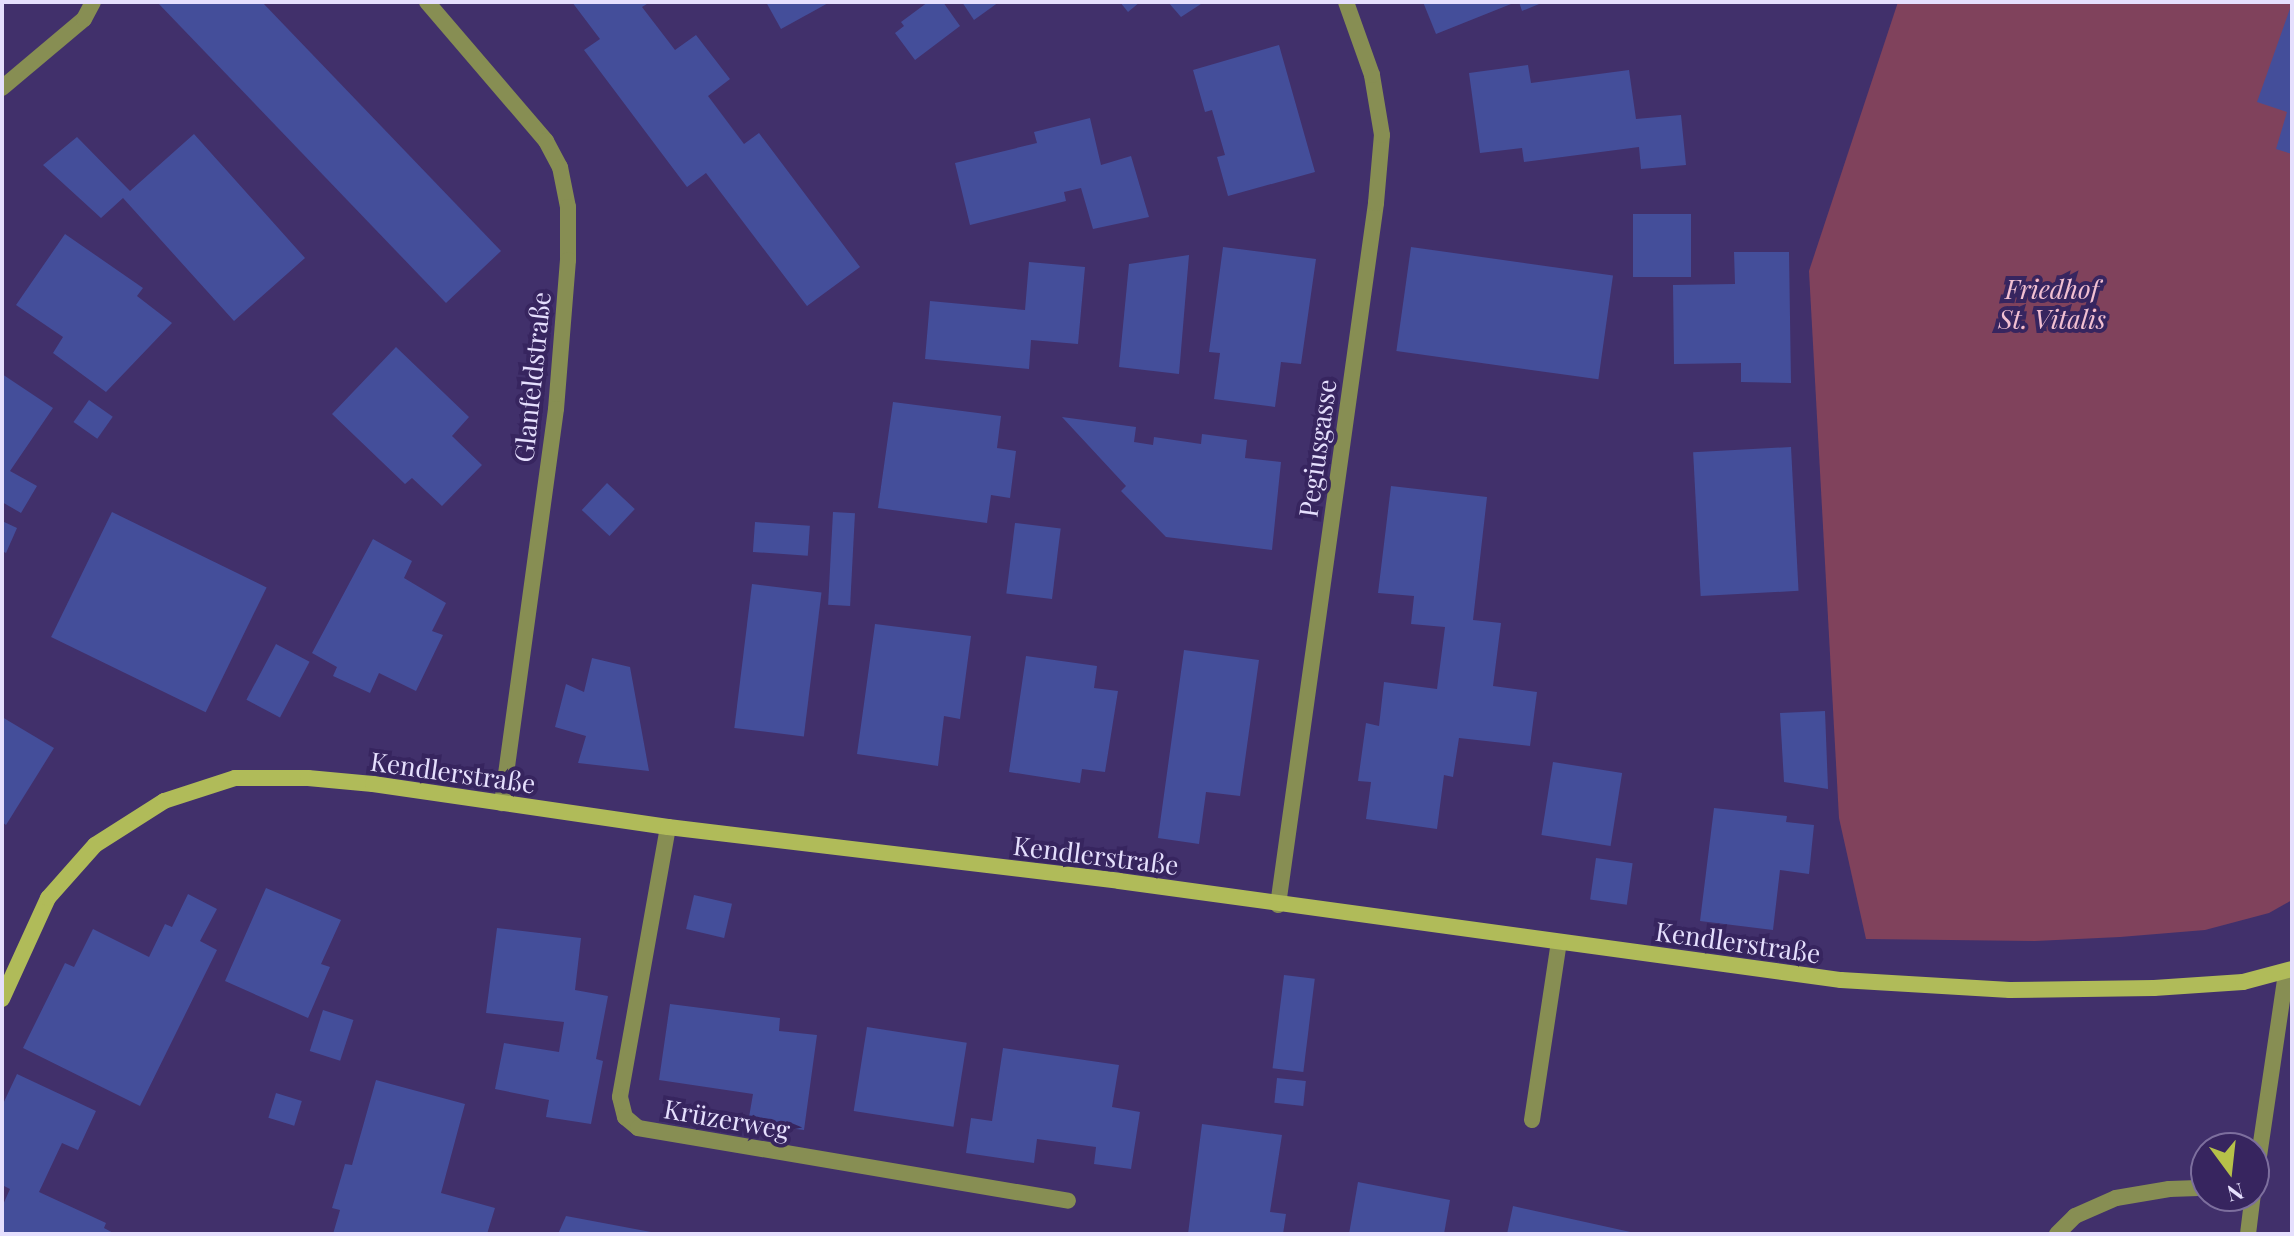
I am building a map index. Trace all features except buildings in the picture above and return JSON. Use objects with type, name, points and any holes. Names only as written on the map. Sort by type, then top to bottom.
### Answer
[{"type":"street","points":[[2,88],[84,19],[93,2]]},
{"type":"street","name":"Glanfeldstraße","points":[[427,2],[546,141],[560,167],[568,207],[568,260],[556,409],[502,803]]},
{"type":"street","name":"Pegiusgasse","points":[[1278,905],[1376,203],[1382,135],[1372,75],[1346,2]]},
{"type":"street","name":"Kendlerstraße","points":[[2,999],[48,898],[95,845],[164,801],[235,778],[308,778],[668,827],[1119,881],[1841,980],[2010,990],[2211,986],[2289,970]]},
{"type":"street","name":"Krüzerweg","points":[[668,827],[620,1097],[625,1117],[638,1128],[1068,1201]]},
{"type":"street","points":[[1532,1120],[1559,942]]},
{"type":"street","points":[[2263,1132],[2289,970]]},
{"type":"street","points":[[2057,1234],[2075,1216],[2116,1198],[2190,1188]]},
{"type":"street","points":[[2248,1234],[2251,1212]]},
{"type":"green space","name":"Friedhof St. Vitalis","points":[[1898,2],[2292,2],[2292,900],[2269,913],[2205,930],[2120,937],[2035,941],[1866,939],[1839,818],[1809,271]]}]
